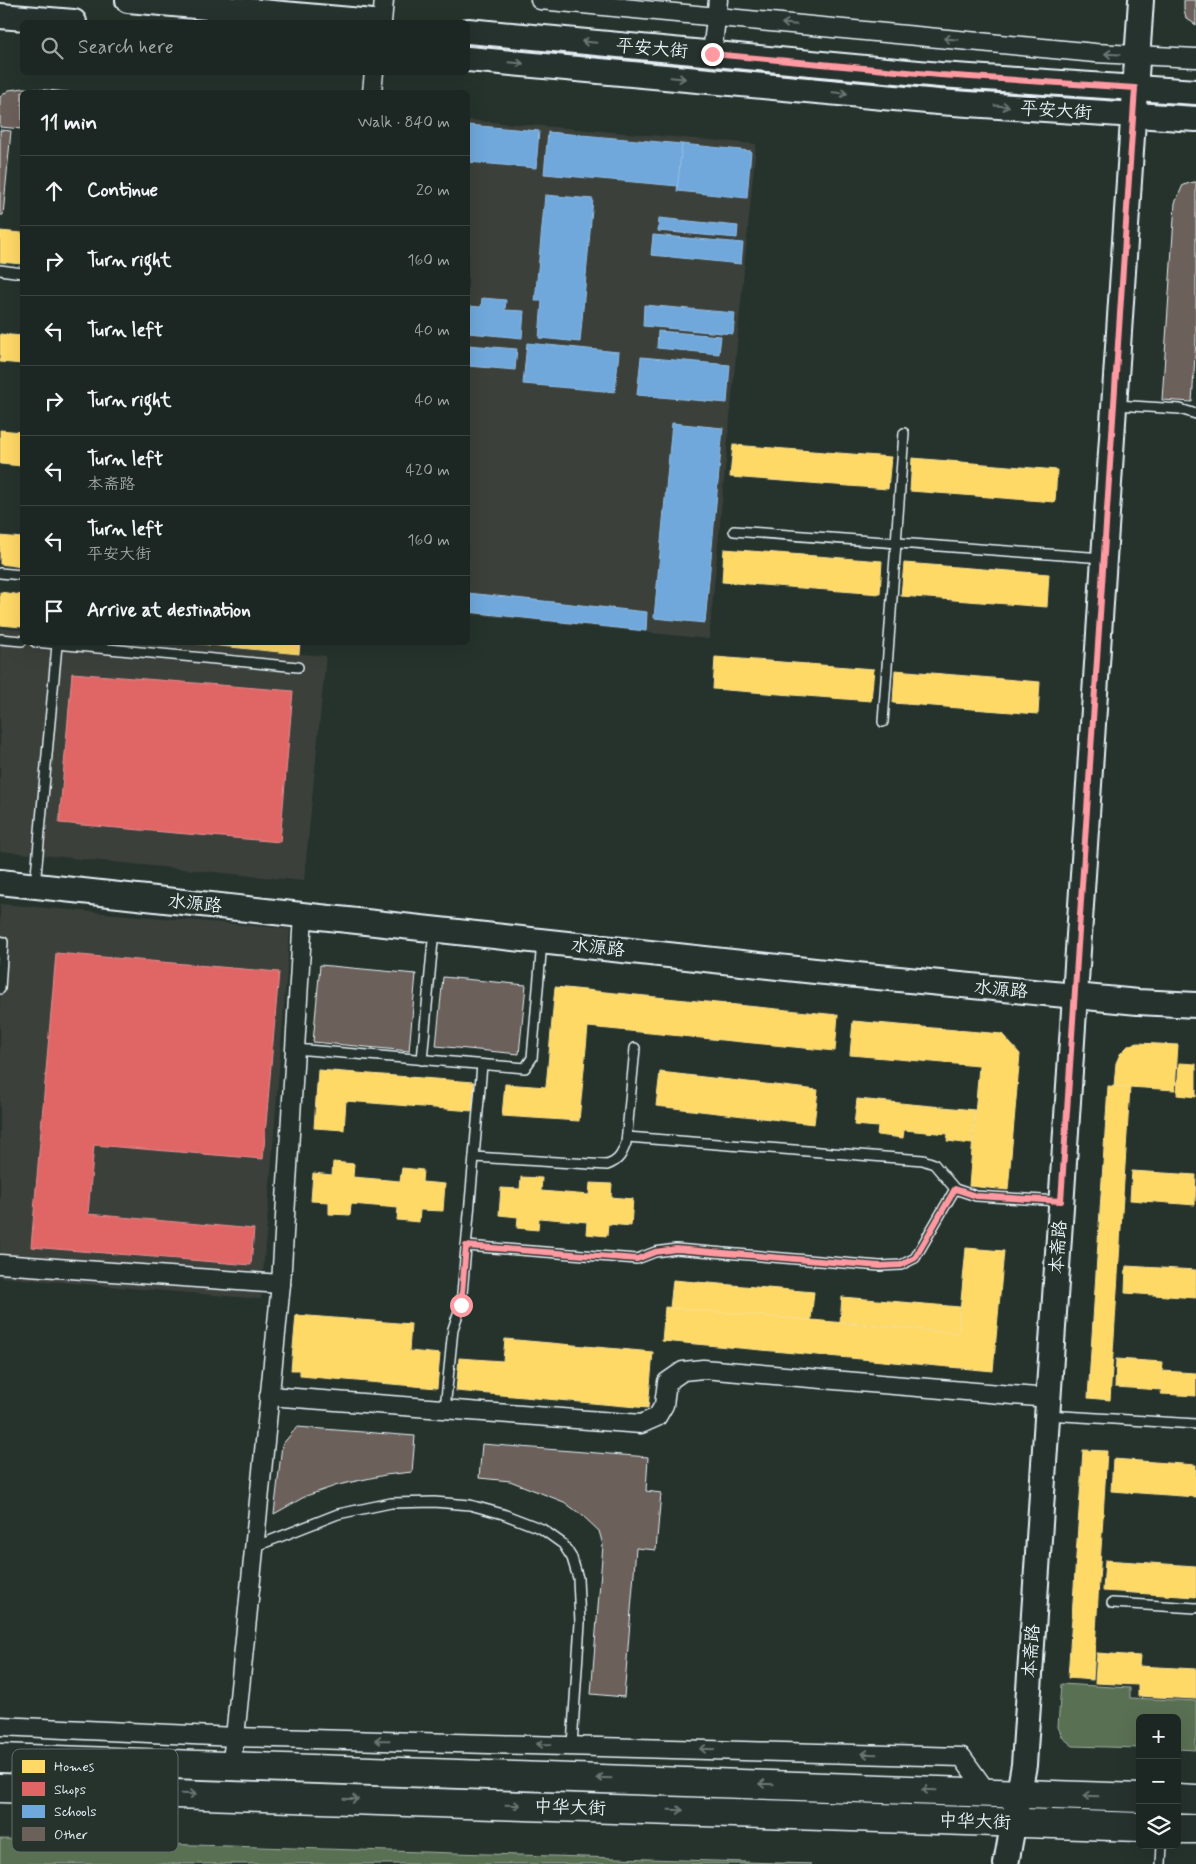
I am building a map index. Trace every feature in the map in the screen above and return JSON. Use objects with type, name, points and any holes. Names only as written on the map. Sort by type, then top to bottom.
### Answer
[{"type":"main road","name":"中华大街","points":[[178,1764],[1136,1798]]},
{"type":"main road","name":"中华大街","points":[[178,1794],[1136,1827]]},
{"type":"main road","points":[[1181,1799],[1196,1800]]},
{"type":"main road","points":[[1181,1829],[1196,1829]]},
{"type":"street","points":[[128,0],[351,20]]},
{"type":"street","points":[[382,20],[384,0]]},
{"type":"street","points":[[540,0],[717,8],[1095,53],[1196,58]]},
{"type":"street","name":"本斋路","points":[[1006,1864],[1024,1765],[1141,0]]},
{"type":"street","points":[[712,54],[717,8]]},
{"type":"street","points":[[0,16],[49,20]]},
{"type":"street","name":"平安大街","points":[[470,31],[940,75],[1196,92]]},
{"type":"street","name":"平安大街","points":[[470,59],[938,102],[1196,119]]},
{"type":"street","points":[[372,90],[374,75]]},
{"type":"street","name":"水源路","points":[[0,882],[815,971],[1074,996],[1196,1005]]},
{"type":"street","points":[[231,1766],[281,1284],[303,915]]},
{"type":"street","points":[[0,1264],[281,1284]]},
{"type":"street","points":[[269,1396],[641,1424],[657,1417],[664,1405],[668,1382],[683,1371],[704,1369],[1047,1407]]},
{"type":"street","points":[[0,1726],[235,1737],[962,1757],[987,1792]]},
{"type":"lane","points":[[0,270],[20,273]]},
{"type":"lane","points":[[1113,405],[1180,409],[1196,414]]},
{"type":"lane","points":[[882,722],[904,433]]},
{"type":"lane","points":[[734,531],[1103,558]]},
{"type":"lane","points":[[0,573],[20,575]]},
{"type":"lane","points":[[0,639],[20,641]]},
{"type":"lane","points":[[35,886],[57,645],[298,668]]},
{"type":"lane","points":[[422,1060],[434,930]]},
{"type":"lane","points":[[295,1049],[525,1068],[532,1058],[542,941]]},
{"type":"lane","points":[[0,942],[3,942],[0,989]]},
{"type":"lane","points":[[474,1157],[607,1165],[614,1163],[622,1155],[627,1137],[635,1048]]},
{"type":"lane","points":[[445,1409],[453,1329],[461,1305],[482,1065]]},
{"type":"lane","points":[[627,1137],[923,1160],[934,1164],[955,1189],[976,1196],[1061,1201]]},
{"type":"lane","points":[[466,1246],[637,1259],[655,1252],[676,1249],[880,1266],[901,1265],[915,1258],[955,1189]]},
{"type":"lane","points":[[1047,1407],[1196,1424]]},
{"type":"lane","points":[[254,1547],[338,1514],[391,1504],[434,1502],[470,1505],[503,1514],[542,1529],[563,1544],[572,1558],[578,1578],[580,1623],[572,1745]]},
{"type":"lane","points":[[1112,1603],[1196,1608]]},
{"type":"lane","points":[[1162,1849],[1162,1864]]},
{"type":"shaded area","points":[[470,120],[756,144],[709,639],[470,614]]},
{"type":"shaded area","points":[[0,628],[20,630],[20,645],[198,645],[326,656],[304,881],[0,851]]},
{"type":"shaded area","points":[[0,904],[290,929],[261,1299],[0,1277]]},
{"type":"green space","points":[[1061,1684],[1130,1688],[1130,1698],[1196,1701],[1196,1750],[1181,1749],[1181,1714],[1136,1714],[1136,1748],[1073,1746],[1063,1738],[1058,1727]]},
{"type":"green space","points":[[0,1839],[12,1839],[12,1852],[178,1852],[178,1844],[811,1864],[0,1864]]},
{"type":"building: Homes","points":[[0,231],[20,233],[20,264],[0,262]]},
{"type":"building: Homes","points":[[0,334],[20,336],[20,364],[0,362]]},
{"type":"building: Homes","points":[[0,430],[20,432],[20,466],[0,464]]},
{"type":"building: Homes","points":[[733,445],[891,457],[888,489],[730,477]]},
{"type":"building: Homes","points":[[912,458],[1057,470],[1055,502],[910,491]]},
{"type":"building: Homes","points":[[0,536],[20,538],[20,567],[0,564]]},
{"type":"building: Homes","points":[[724,549],[882,561],[880,594],[722,582]]},
{"type":"building: Homes","points":[[904,563],[1049,574],[1047,607],[901,596]]},
{"type":"building: Homes","points":[[0,592],[20,595],[20,627],[0,625]]},
{"type":"building: Homes","points":[[210,645],[300,645],[299,654]]},
{"type":"building: Homes","points":[[715,657],[874,669],[871,701],[713,689]]},
{"type":"building: Homes","points":[[895,670],[1040,682],[1038,714],[893,703]]},
{"type":"building: Homes","points":[[555,987],[838,1015],[835,1051],[588,1027],[579,1121],[502,1116],[505,1084],[546,1087]]},
{"type":"building: Homes","points":[[853,1021],[1002,1034],[1020,1054],[1008,1190],[969,1186],[979,1066],[850,1055]]},
{"type":"building: Homes","points":[[1138,1043],[1178,1045],[1175,1090],[1114,1086],[1116,1063],[1120,1054],[1129,1045]]},
{"type":"building: Homes","points":[[1179,1063],[1196,1064],[1196,1097],[1177,1095]]},
{"type":"building: Homes","points":[[318,1070],[474,1082],[472,1111],[346,1101],[344,1130],[314,1128]]},
{"type":"building: Homes","points":[[660,1072],[818,1090],[814,1124],[656,1106]]},
{"type":"building: Homes","points":[[1108,1086],[1130,1087],[1110,1400],[1088,1398]]},
{"type":"building: Homes","points":[[857,1099],[975,1110],[972,1144],[947,1141],[948,1134],[904,1130],[903,1138],[877,1135],[878,1127],[854,1125]]},
{"type":"building: Homes","points":[[333,1162],[354,1164],[353,1177],[400,1181],[402,1168],[423,1170],[422,1182],[445,1184],[443,1211],[420,1210],[419,1222],[397,1220],[398,1208],[351,1204],[350,1215],[329,1214],[329,1202],[311,1201],[313,1173],[332,1175]]},
{"type":"building: Homes","points":[[1132,1171],[1196,1175],[1195,1205],[1130,1200]]},
{"type":"building: Homes","points":[[521,1177],[542,1178],[541,1191],[589,1195],[590,1183],[612,1184],[611,1197],[633,1199],[631,1226],[608,1224],[607,1236],[586,1234],[587,1222],[539,1218],[538,1230],[517,1228],[518,1217],[499,1215],[501,1188],[520,1189]]},
{"type":"building: Homes","points":[[966,1248],[1004,1251],[993,1371],[662,1341],[665,1307],[958,1333]]},
{"type":"building: Homes","points":[[1126,1266],[1196,1270],[1196,1298],[1125,1293]]},
{"type":"building: Homes","points":[[673,1280],[814,1292],[811,1320],[670,1308]]},
{"type":"building: Homes","points":[[842,1297],[960,1307],[958,1333],[840,1322]]},
{"type":"building: Homes","points":[[296,1315],[411,1324],[409,1351],[440,1354],[437,1388],[300,1376],[300,1370],[291,1370]]},
{"type":"building: Homes","points":[[505,1339],[653,1352],[648,1408],[456,1391],[459,1358],[503,1361]]},
{"type":"building: Homes","points":[[1116,1359],[1163,1362],[1161,1390],[1115,1387]]},
{"type":"building: Homes","points":[[1162,1371],[1196,1373],[1196,1396],[1161,1394]]},
{"type":"building: Homes","points":[[1083,1450],[1107,1451],[1093,1680],[1068,1678]]},
{"type":"building: Homes","points":[[1113,1459],[1196,1465],[1196,1497],[1111,1491]]},
{"type":"building: Homes","points":[[1105,1560],[1196,1566],[1196,1597],[1103,1591]]},
{"type":"building: Homes","points":[[1097,1653],[1140,1656],[1139,1666],[1196,1669],[1196,1699],[1138,1696],[1138,1685],[1095,1683]]},
{"type":"building: Shops","points":[[72,673],[293,691],[280,842],[59,823]]},
{"type":"building: Shops","points":[[56,953],[279,972],[263,1159],[94,1145],[88,1214],[254,1229],[251,1265],[31,1247]]},
{"type":"building: Schools","points":[[470,125],[539,131],[536,168],[470,162]]},
{"type":"building: Schools","points":[[548,132],[682,144],[678,186],[544,174]]},
{"type":"building: Schools","points":[[682,144],[751,151],[747,198],[677,191]]},
{"type":"building: Schools","points":[[545,195],[593,199],[580,342],[539,338],[542,301],[535,301]]},
{"type":"building: Schools","points":[[659,218],[738,226],[737,238],[658,231]]},
{"type":"building: Schools","points":[[653,235],[743,243],[741,264],[651,255]]},
{"type":"building: Schools","points":[[482,298],[506,300],[505,310],[524,311],[522,338],[470,333],[470,306],[481,307]]},
{"type":"building: Schools","points":[[644,305],[735,313],[733,334],[643,326]]},
{"type":"building: Schools","points":[[658,331],[721,336],[719,354],[657,348]]},
{"type":"building: Schools","points":[[527,343],[619,352],[615,392],[523,384]]},
{"type":"building: Schools","points":[[470,345],[517,349],[515,370],[470,366]]},
{"type":"building: Schools","points":[[641,357],[730,365],[727,403],[637,395]]},
{"type":"building: Schools","points":[[672,423],[723,428],[705,623],[654,618]]},
{"type":"building: Schools","points":[[470,593],[647,612],[646,631],[470,612]]},
{"type":"building: Other","points":[[1184,0],[1196,0],[1196,25],[1186,18]]},
{"type":"building: Other","points":[[24,88],[46,90],[20,90],[20,129],[0,127],[0,97],[9,90]]},
{"type":"building: Other","points":[[0,130],[11,131],[3,215],[0,215]]},
{"type":"building: Other","points":[[1196,182],[1196,341],[1192,402],[1162,400],[1175,203],[1183,185]]},
{"type":"building: Other","points":[[320,965],[416,974],[409,1051],[313,1042]]},
{"type":"building: Other","points":[[443,977],[526,985],[519,1054],[436,1046]]},
{"type":"building: Other","points":[[297,1427],[415,1436],[412,1472],[385,1475],[338,1485],[306,1496],[274,1514],[282,1445]]},
{"type":"building: Other","points":[[482,1444],[648,1457],[646,1491],[661,1493],[656,1550],[636,1548],[624,1697],[591,1694],[603,1545],[599,1531],[564,1502],[510,1481],[479,1478]]},
{"type":"route","points":[[461,1305],[466,1246],[637,1259],[655,1252],[676,1249],[880,1266],[901,1265],[915,1258],[955,1189],[976,1196],[1061,1201],[1135,88],[940,75],[712,54]]}]
